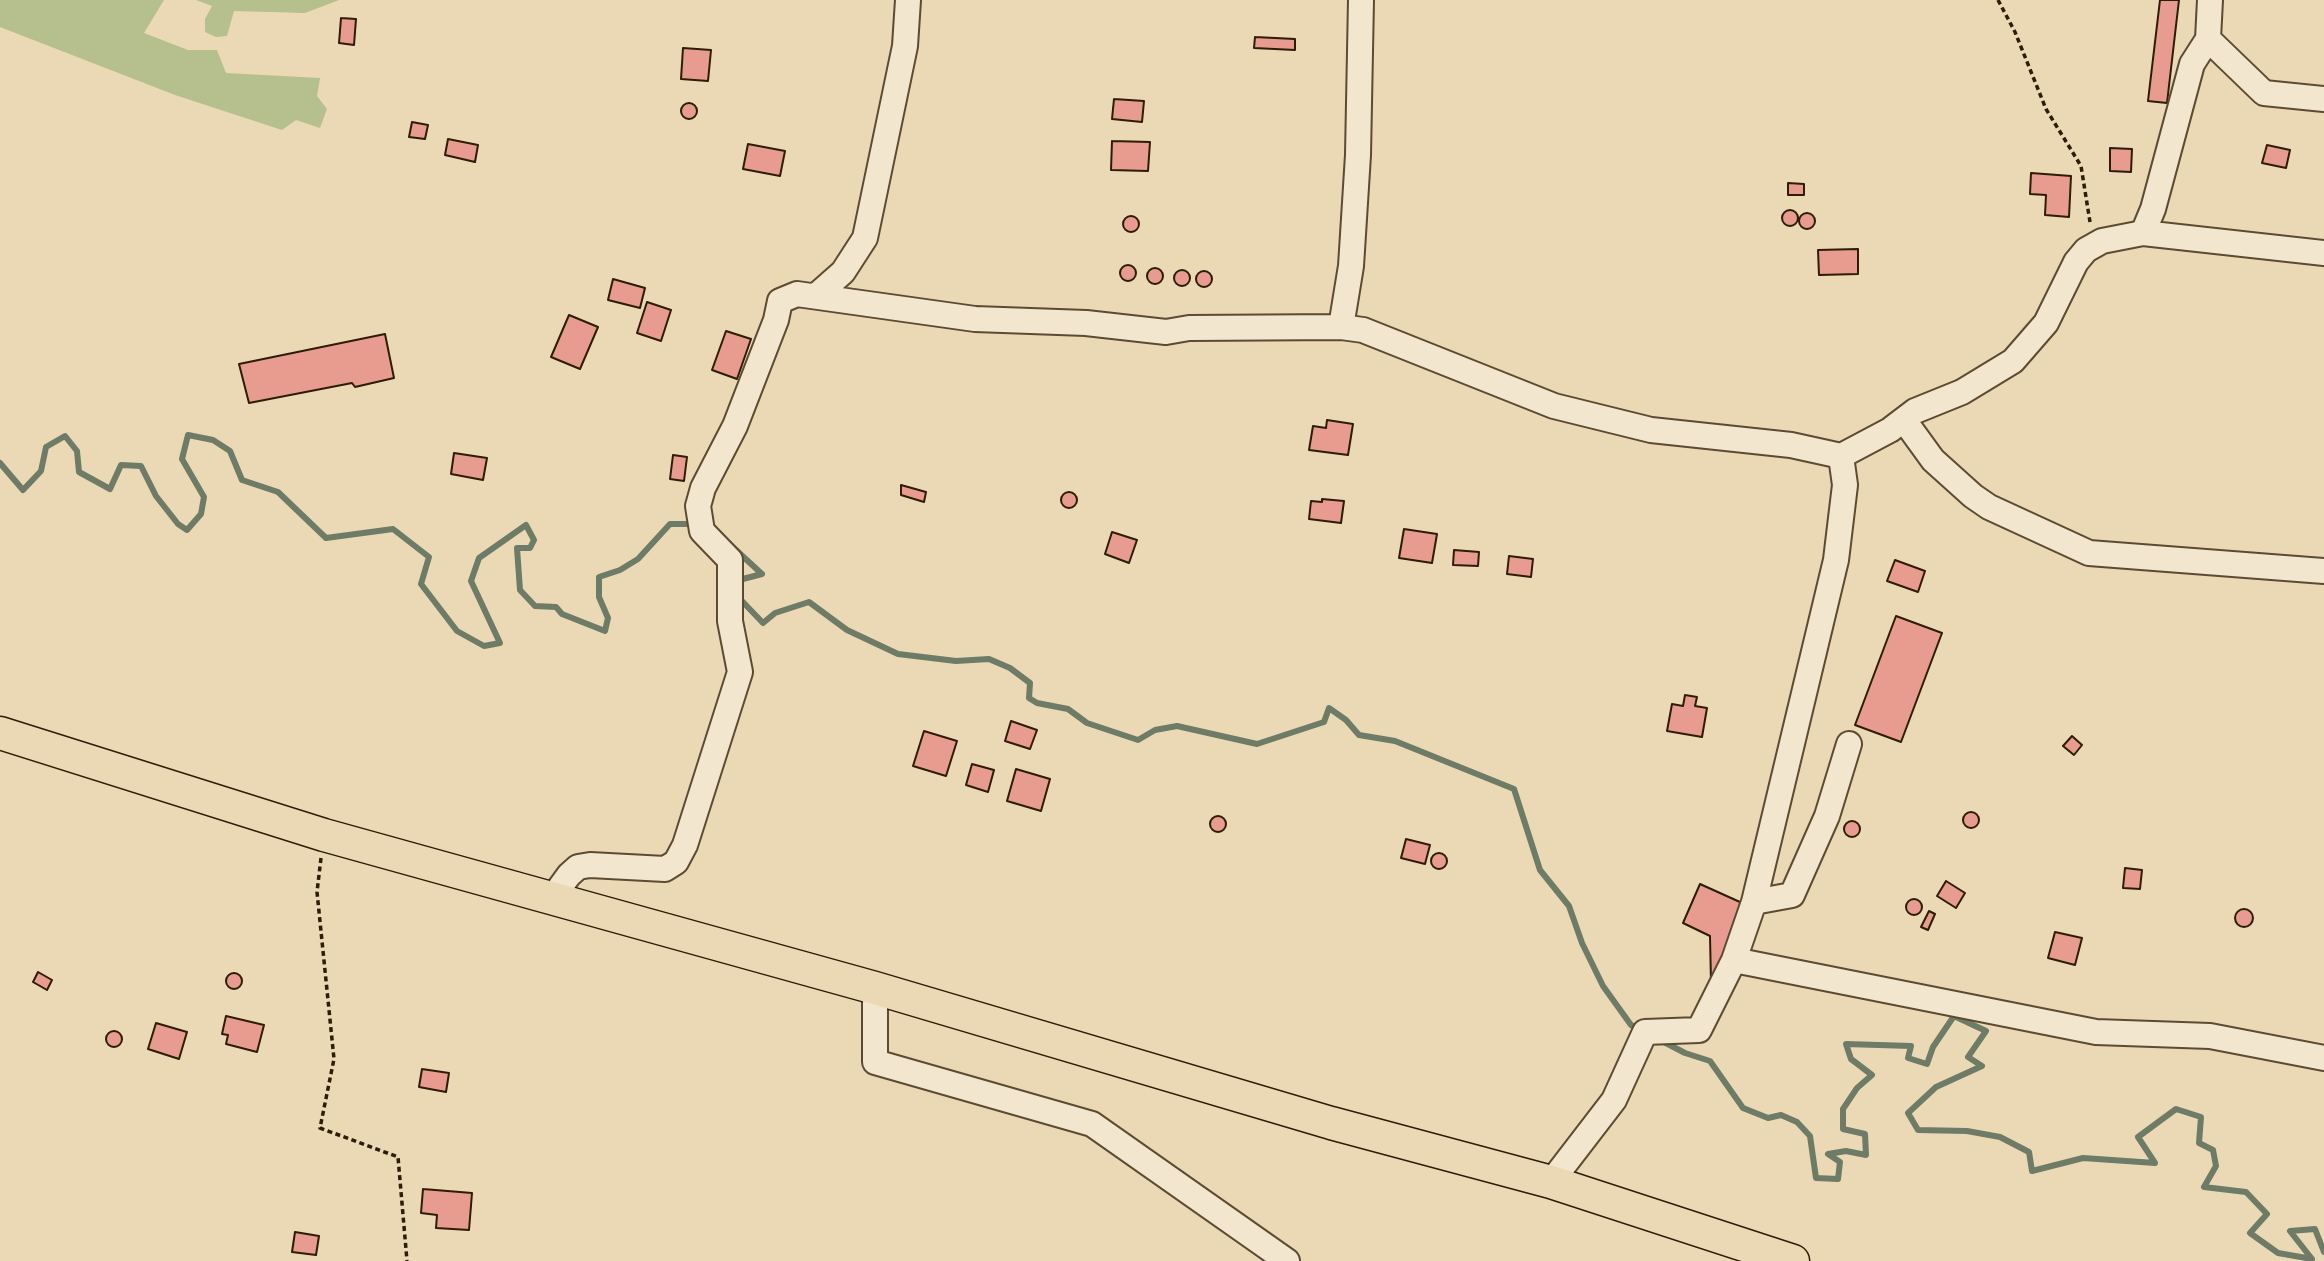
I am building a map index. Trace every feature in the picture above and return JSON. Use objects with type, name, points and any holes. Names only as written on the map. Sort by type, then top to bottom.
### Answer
[{"type":"main road","points":[[0,733],[324,835],[875,988],[1331,1123],[1551,1182],[1793,1261]]},
{"type":"street","points":[[817,295],[843,272],[865,238],[905,47],[908,0]]},
{"type":"street","points":[[1341,327],[1351,266],[1358,155],[1361,0]]},
{"type":"street","points":[[2143,233],[2153,209],[2192,64],[2208,39],[2210,0]]},
{"type":"street","points":[[2208,39],[2263,93],[2324,99]]},
{"type":"street","points":[[553,897],[578,867],[590,865],[665,869],[676,862],[685,845],[740,672],[730,621],[730,560],[702,531],[698,506],[703,488],[735,426],[776,320],[780,301],[797,294],[975,318],[1086,323],[1166,332],[1189,328],[1341,327],[1363,330],[1554,406],[1651,430],[1791,445],[1841,456],[1915,411],[1962,392],[2013,361],[2046,323],[2076,262],[2102,241],[2143,233],[2324,253]]},
{"type":"street","points":[[1904,420],[1933,460],[1973,496],[1989,507],[2089,553],[2222,561],[2324,571]]},
{"type":"street","points":[[1551,1182],[1614,1100],[1645,1032],[1699,1030],[1734,960],[1754,902],[1836,561],[1845,485],[1841,456]]},
{"type":"street","points":[[1754,902],[1792,895],[1827,816],[1849,744]]},
{"type":"street","points":[[1734,960],[2096,1032],[2210,1036],[2324,1058]]},
{"type":"street","points":[[875,988],[875,1062],[1092,1124],[1287,1261]]},
{"type":"path","points":[[1998,0],[2015,32],[2046,109],[2081,166],[2093,246]]},
{"type":"path","points":[[324,835],[317,892],[334,1059],[320,1128],[398,1157],[407,1261]]},
{"type":"green space","points":[[0,0],[164,0],[144,33],[188,50],[217,50],[226,73],[320,78],[317,96],[327,109],[320,128],[296,120],[282,130],[175,95],[0,27]]},
{"type":"green space","points":[[196,0],[339,0],[305,13],[234,11],[227,36],[216,37],[205,32],[205,19],[212,6]]},
{"type":"building","points":[[2160,0],[2179,0],[2167,103],[2148,101]]},
{"type":"building","points":[[341,18],[356,19],[354,45],[339,43]]},
{"type":"building","points":[[1255,37],[1295,39],[1295,50],[1254,48]]},
{"type":"building","points":[[683,48],[711,50],[708,81],[681,79]]},
{"type":"building","points":[[1114,99],[1144,101],[1142,122],[1112,119]]},
{"type":"building","points":[[689,103],[695,105],[695,117],[689,119],[683,117],[681,111],[683,105]]},
{"type":"building","points":[[412,122],[428,125],[425,139],[409,137]]},
{"type":"building","points":[[448,139],[478,145],[475,162],[445,155]]},
{"type":"building","points":[[1112,141],[1150,142],[1148,171],[1111,170]]},
{"type":"building","points":[[748,144],[785,151],[780,176],[743,169]]},
{"type":"building","points":[[2267,145],[2290,150],[2286,168],[2262,163]]},
{"type":"building","points":[[2110,148],[2132,149],[2131,172],[2110,171]]},
{"type":"building","points":[[2031,173],[2071,176],[2069,217],[2045,215],[2046,195],[2030,194]]},
{"type":"building","points":[[1788,183],[1804,184],[1804,195],[1788,195]]},
{"type":"building","points":[[1787,210],[1793,210],[1798,218],[1796,224],[1787,226],[1782,221],[1782,215]]},
{"type":"building","points":[[1804,213],[1810,213],[1815,221],[1813,227],[1804,229],[1799,224],[1799,218]]},
{"type":"building","points":[[1128,216],[1134,216],[1139,224],[1137,230],[1128,232],[1123,227],[1123,221]]},
{"type":"building","points":[[1858,249],[1858,274],[1819,275],[1818,250]]},
{"type":"building","points":[[1125,265],[1131,265],[1136,273],[1134,279],[1125,281],[1120,276],[1120,270]]},
{"type":"building","points":[[1152,268],[1158,268],[1163,276],[1161,282],[1152,284],[1147,279],[1147,273]]},
{"type":"building","points":[[1179,270],[1185,270],[1190,278],[1188,284],[1179,286],[1174,281],[1174,275]]},
{"type":"building","points":[[1201,271],[1207,271],[1212,279],[1210,285],[1201,287],[1196,282],[1196,276]]},
{"type":"building","points":[[613,279],[645,288],[640,308],[608,300]]},
{"type":"building","points":[[647,302],[671,310],[661,341],[637,333]]},
{"type":"building","points":[[569,315],[598,327],[580,369],[551,357]]},
{"type":"building","points":[[726,331],[751,339],[737,379],[712,370]]},
{"type":"building","points":[[385,334],[394,378],[355,387],[352,383],[249,403],[239,364]]},
{"type":"building","points":[[1327,420],[1353,424],[1348,455],[1309,450],[1313,426],[1326,428]]},
{"type":"building","points":[[454,453],[487,458],[483,480],[451,474]]},
{"type":"building","points":[[673,455],[687,457],[684,481],[670,479]]},
{"type":"building","points":[[901,485],[926,492],[924,502],[901,495]]},
{"type":"building","points":[[1066,492],[1072,492],[1077,500],[1075,506],[1066,508],[1061,503],[1061,497]]},
{"type":"building","points":[[1322,499],[1344,501],[1341,523],[1309,519],[1311,501],[1322,502]]},
{"type":"building","points":[[1404,529],[1437,534],[1432,563],[1399,558]]},
{"type":"building","points":[[1112,532],[1137,540],[1129,563],[1105,554]]},
{"type":"building","points":[[1454,550],[1479,552],[1478,566],[1453,565]]},
{"type":"building","points":[[1509,556],[1533,559],[1531,577],[1507,574]]},
{"type":"building","points":[[1895,560],[1925,571],[1918,592],[1887,581]]},
{"type":"building","points":[[1896,616],[1942,633],[1901,742],[1855,725]]},
{"type":"building","points":[[1685,695],[1697,697],[1695,706],[1707,708],[1702,737],[1667,731],[1672,704],[1683,706]]},
{"type":"building","points":[[1011,721],[1037,730],[1030,749],[1005,741]]},
{"type":"building","points":[[924,731],[957,741],[946,776],[913,766]]},
{"type":"building","points":[[2072,736],[2082,745],[2074,755],[2063,746]]},
{"type":"building","points":[[972,764],[994,770],[988,792],[966,785]]},
{"type":"building","points":[[1016,769],[1050,779],[1041,811],[1007,801]]},
{"type":"building","points":[[1968,812],[1974,812],[1979,820],[1977,826],[1968,828],[1963,823],[1963,817]]},
{"type":"building","points":[[1215,816],[1221,816],[1226,824],[1224,830],[1215,832],[1210,827],[1210,821]]},
{"type":"building","points":[[1849,821],[1855,821],[1860,829],[1858,835],[1849,837],[1844,832],[1844,826]]},
{"type":"building","points":[[1406,839],[1430,845],[1425,864],[1401,858]]},
{"type":"building","points":[[1436,853],[1442,853],[1447,861],[1445,867],[1436,869],[1431,864],[1431,858]]},
{"type":"building","points":[[2125,868],[2142,870],[2140,889],[2123,888]]},
{"type":"building","points":[[1946,881],[1965,893],[1956,908],[1937,896]]},
{"type":"building","points":[[1700,884],[1751,907],[1711,983],[1710,936],[1683,923]]},
{"type":"building","points":[[1911,899],[1917,899],[1922,907],[1920,913],[1911,915],[1906,910],[1906,904]]},
{"type":"building","points":[[2244,909],[2250,912],[2253,918],[2250,924],[2244,927],[2238,924],[2235,918],[2238,912]]},
{"type":"building","points":[[1929,911],[1935,914],[1928,930],[1921,927]]},
{"type":"building","points":[[2055,932],[2082,938],[2075,965],[2048,958]]},
{"type":"building","points":[[38,972],[52,980],[47,990],[33,982]]},
{"type":"building","points":[[234,973],[240,975],[240,987],[234,989],[228,987],[226,981],[228,975]]},
{"type":"building","points":[[226,1016],[264,1025],[257,1052],[226,1044],[228,1035],[222,1034]]},
{"type":"building","points":[[156,1023],[187,1032],[179,1059],[148,1049]]},
{"type":"building","points":[[114,1031],[120,1033],[120,1045],[114,1047],[108,1045],[106,1039],[108,1033]]},
{"type":"building","points":[[422,1069],[449,1073],[446,1092],[419,1087]]},
{"type":"building","points":[[423,1189],[472,1193],[469,1230],[436,1228],[437,1215],[421,1213]]},
{"type":"building","points":[[295,1232],[319,1236],[316,1255],[292,1252]]},
{"type":"waterway","points":[[0,463],[23,490],[41,471],[46,447],[65,436],[77,451],[79,472],[110,489],[121,465],[141,466],[156,496],[178,524],[187,530],[201,514],[204,497],[182,459],[188,435],[213,440],[230,451],[242,480],[278,492],[326,538],[393,529],[429,557],[421,584],[457,631],[484,646],[500,643],[471,581],[479,558],[526,525],[534,540],[530,548],[517,548],[520,590],[535,606],[556,607],[562,614],[605,631],[608,618],[599,597],[599,577],[620,570],[638,559],[670,524],[697,524]]},
{"type":"waterway","points":[[724,539],[762,574],[739,580],[739,584]]},
{"type":"waterway","points":[[741,595],[741,600],[763,623],[775,613],[809,602],[847,630],[898,654],[956,661],[989,659],[1010,668],[1030,683],[1029,698],[1037,703],[1068,709],[1087,723],[1138,740],[1155,730],[1177,726],[1257,744],[1324,722],[1329,708],[1346,720],[1359,735],[1395,741],[1514,789],[1540,870],[1569,906],[1582,943],[1603,986],[1631,1025],[1641,1030]]},
{"type":"waterway","points":[[1660,1040],[1685,1053],[1710,1061],[1743,1108],[1768,1118],[1781,1115],[1797,1122],[1810,1136],[1816,1178],[1838,1179],[1840,1162],[1828,1154],[1846,1151],[1866,1155],[1865,1134],[1843,1129],[1843,1109],[1857,1088],[1872,1075],[1851,1059],[1846,1044],[1911,1046],[1908,1058],[1927,1064],[1933,1047],[1954,1016],[1986,1031],[1968,1057],[1982,1066],[1936,1087],[1908,1113],[1918,1130],[1967,1131],[2000,1137],[2029,1152],[2032,1171],[2083,1158],[2155,1163],[2138,1137],[2176,1109],[2201,1117],[2199,1143],[2213,1150],[2216,1166],[2204,1187],[2246,1192],[2267,1214],[2250,1233],[2278,1253],[2312,1259],[2290,1231],[2315,1229],[2324,1252]]}]
